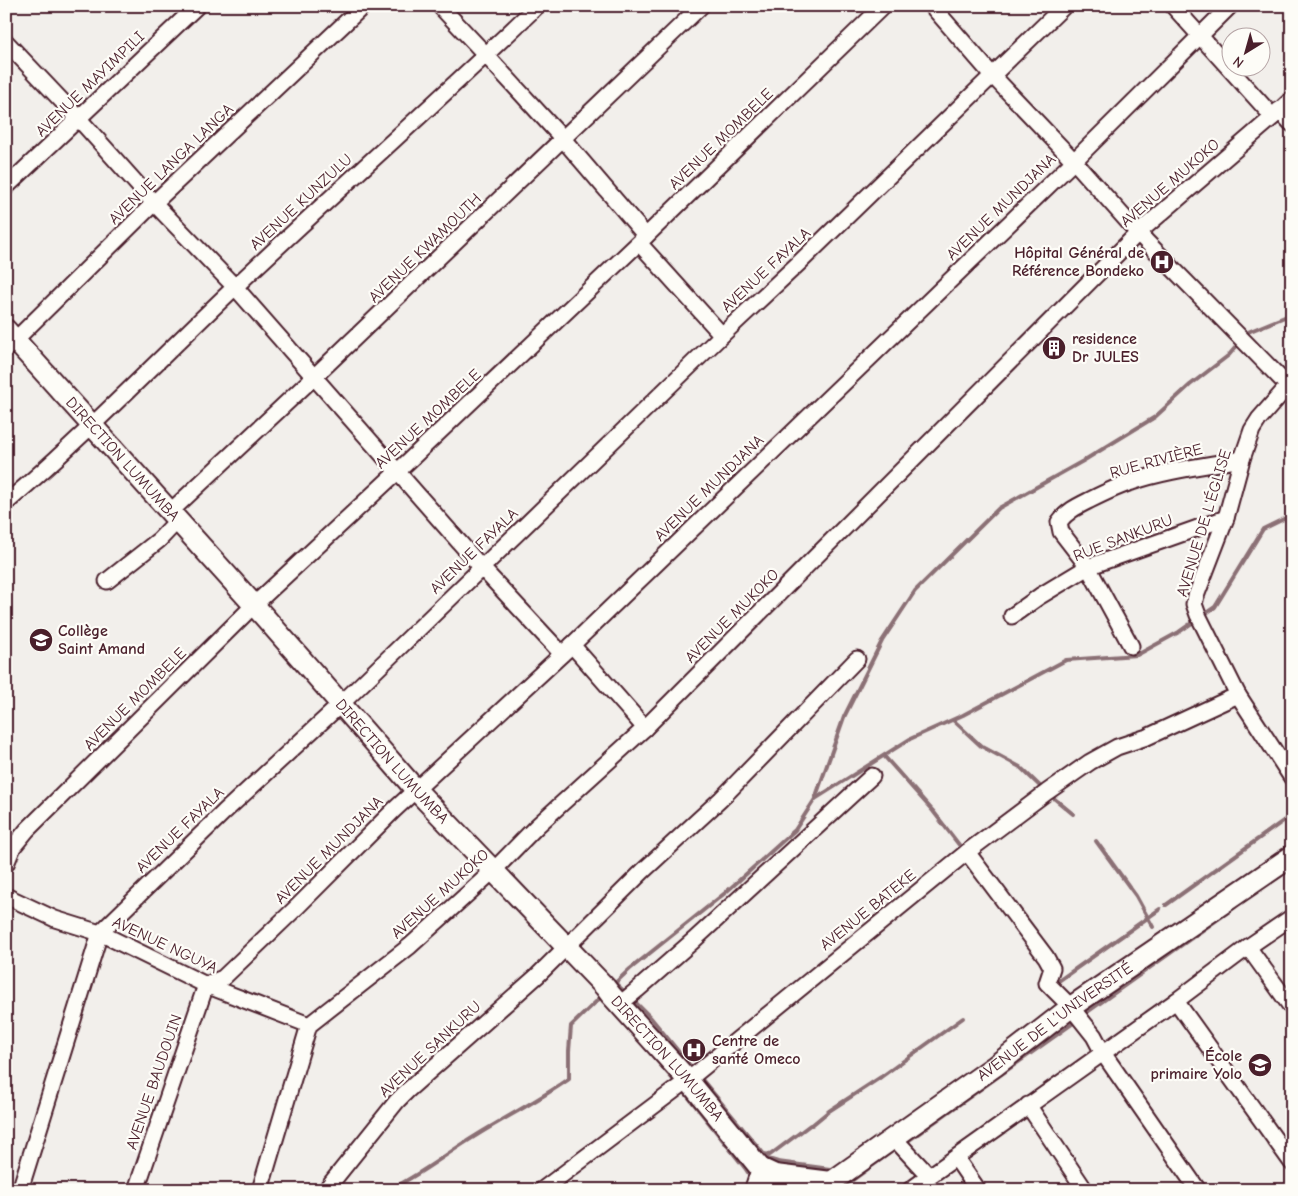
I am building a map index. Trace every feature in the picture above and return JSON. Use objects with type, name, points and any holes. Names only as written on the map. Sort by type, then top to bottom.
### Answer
[{"type":"street","name":"AVENUE MAYIMPILI","points":[[6,187],[197,6]]},
{"type":"street","name":"AVENUE LANGA LANGA","points":[[9,340],[363,6]]},
{"type":"street","points":[[440,6],[564,139],[642,239],[722,335]]},
{"type":"street","name":"AVENUE KUNZULU","points":[[6,503],[92,426],[235,287],[537,6]]},
{"type":"street","name":"AVENUE KWAMOUTH","points":[[107,581],[159,540],[174,516],[314,377],[701,6]]},
{"type":"street","name":"AVENUE MOMBELE","points":[[6,864],[13,847],[26,830],[254,605],[398,472],[883,6]]},
{"type":"street","points":[[932,6],[992,75],[1074,160],[1138,233]]},
{"type":"street","name":"AVENUE FAYALA","points":[[20,1190],[100,933],[224,812],[341,704],[1064,6]]},
{"type":"street","points":[[1173,6],[1276,114],[1292,124]]},
{"type":"street","name":"AVENUE MUNDJANA","points":[[206,985],[222,978],[416,790],[567,649],[1074,160],[1230,6]]},
{"type":"street","points":[[6,42],[79,119],[154,203],[235,287],[482,568],[567,649],[645,728]]},
{"type":"street","name":"AVENUE MUKOKO","points":[[309,1025],[410,946],[494,870],[537,826],[645,728],[1138,233],[1292,99]]},
{"type":"street","name":"AVENUE DE L'ÉGLISE","points":[[1138,233],[1288,386],[1259,419],[1252,430],[1242,458],[1226,518],[1194,604],[1238,695],[1292,778]]},
{"type":"street","name":"DIRECTION LUMUMBA","points":[[9,340],[92,426],[174,516],[416,790],[614,996],[688,1080],[778,1190]]},
{"type":"street","name":"RUE RIVIÈRE","points":[[1088,567],[1061,532],[1059,522],[1072,509],[1108,491],[1132,482],[1161,474],[1242,458]]},
{"type":"street","name":"RUE SANKURU","points":[[1012,616],[1040,596],[1088,567],[1226,518]]},
{"type":"street","points":[[1088,567],[1131,646]]},
{"type":"street","name":"AVENUE SANKURU","points":[[328,1187],[407,1090],[537,976],[643,872],[722,799],[857,659]]},
{"type":"street","name":"AVENUE BATEKE","points":[[542,1190],[688,1080],[968,852],[1047,792],[1090,762],[1117,747],[1147,737],[1238,695]]},
{"type":"street","points":[[614,996],[637,990],[872,776]]},
{"type":"street","points":[[968,852],[1046,957],[1052,968],[1047,983],[1071,1007],[1094,1036],[1103,1053],[1198,1190]]},
{"type":"street","name":"AVENUE DE L’UNIVERSITÉ","points":[[826,1186],[995,1066],[1071,1007],[1292,856]]},
{"type":"street","name":"AVENUE NGUYA","points":[[6,896],[55,919],[100,933],[206,985],[309,1025]]},
{"type":"street","points":[[910,1190],[1292,917]]},
{"type":"street","points":[[1248,947],[1292,1008]]},
{"type":"street","name":"AVENUE BAUDOUIN","points":[[136,1190],[206,985]]},
{"type":"street","points":[[1176,1001],[1292,1163]]},
{"type":"street","points":[[260,1190],[309,1025]]},
{"type":"street","points":[[1028,1105],[1084,1190]]},
{"type":"street","points":[[894,1138],[929,1176]]},
{"type":"street","points":[[956,1158],[978,1190]]},
{"type":"street","points":[[755,1190],[762,1169],[775,1175],[826,1186]]},
{"type":"waterway","points":[[1245,337],[1248,332],[1292,314]]},
{"type":"waterway","points":[[613,985],[630,969],[725,893],[795,830],[815,799],[844,717],[882,641],[915,591],[999,508],[1083,461],[1155,417],[1190,385],[1229,355],[1240,342]]},
{"type":"waterway","points":[[1202,616],[1215,607],[1263,529],[1292,515]]},
{"type":"waterway","points":[[815,799],[910,739],[963,715],[1066,660],[1137,655],[1179,632],[1196,620]]},
{"type":"waterway","points":[[953,720],[981,746],[1020,767],[1044,790]]},
{"type":"waterway","points":[[884,756],[933,811],[963,850]]},
{"type":"waterway","points":[[1050,795],[1073,814]]},
{"type":"waterway","points":[[1166,905],[1286,819]]},
{"type":"waterway","points":[[1096,841],[1136,896],[1153,927]]},
{"type":"waterway","points":[[1083,1015],[1235,907]]},
{"type":"waterway","points":[[1057,982],[1160,909]]},
{"type":"waterway","points":[[615,983],[626,993]]},
{"type":"waterway","points":[[389,1190],[412,1178],[466,1142],[569,1079],[571,1026],[602,996]]},
{"type":"waterway","points":[[631,998],[651,1018],[692,1068]]},
{"type":"waterway","points":[[764,1154],[770,1155],[829,1111],[881,1077],[963,1018]]},
{"type":"waterway","points":[[905,1143],[1076,1021]]},
{"type":"waterway","points":[[646,1048],[677,1084]]},
{"type":"waterway","points":[[699,1076],[768,1159],[830,1169]]},
{"type":"waterway","points":[[682,1089],[745,1168],[749,1178]]},
{"type":"waterway","points":[[839,1190],[897,1148]]},
{"type":"place","name":"Hôpital Général de Référence Bondeko","points":[[1162,262]]},
{"type":"place","name":"residence Dr JULES","points":[[1054,348]]},
{"type":"place","name":"Collège Saint Amand","points":[[41,640]]},
{"type":"place","name":"Centre de santé Omeco","points":[[694,1050]]},
{"type":"place","name":"École primaire Yolo","points":[[1260,1065]]}]
